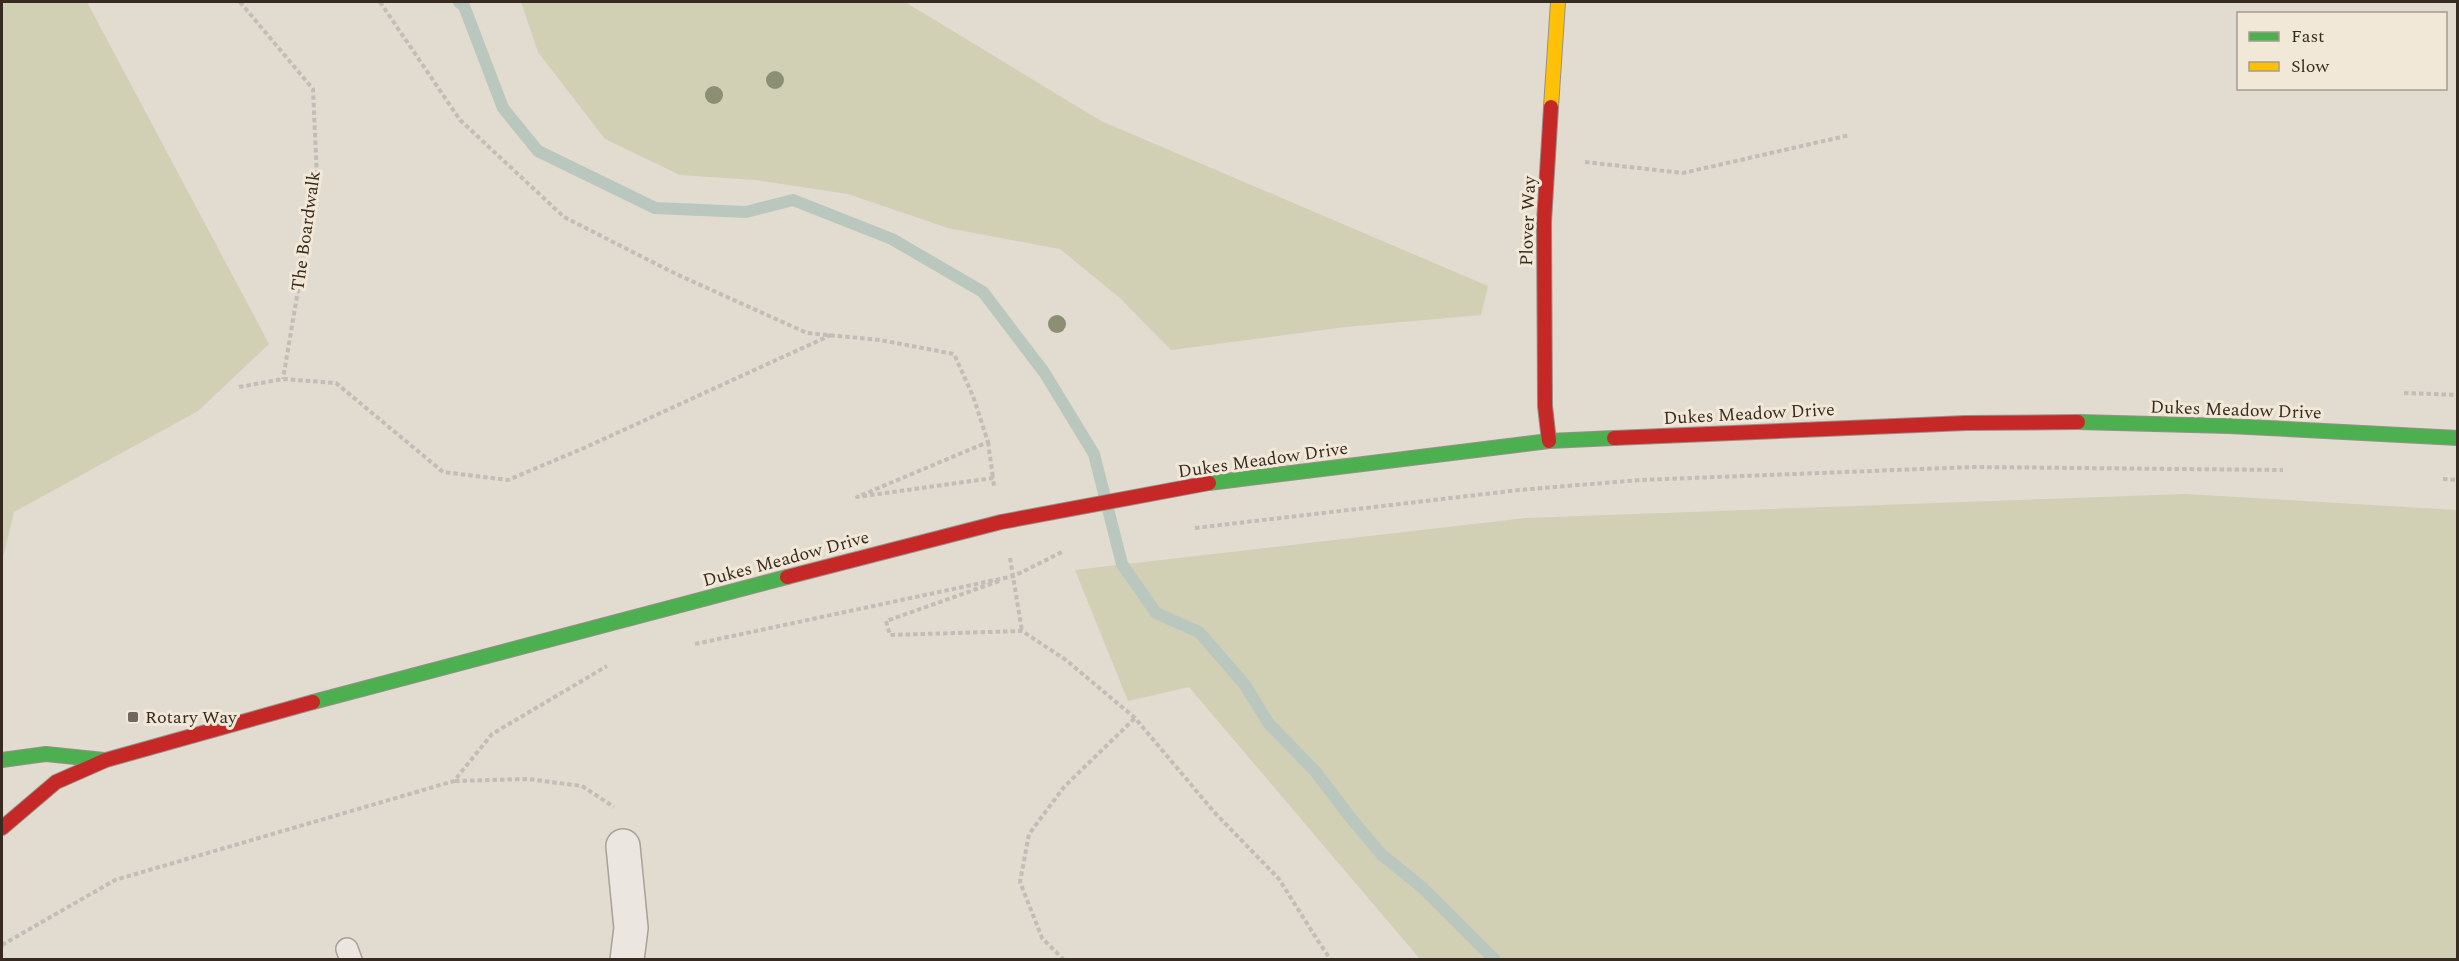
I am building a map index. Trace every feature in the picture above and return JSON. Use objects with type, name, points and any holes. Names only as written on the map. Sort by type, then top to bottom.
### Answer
[{"type":"street","name":"Plover Way","points":[[1549,441],[1545,406],[1544,257],[1558,2]]},
{"type":"street","name":"Dukes Meadow Drive","points":[[2,828],[56,782],[106,760],[390,680],[1005,521],[1216,482],[1549,441],[1966,423],[2058,422],[2229,426],[2457,438]]},
{"type":"street","name":"Dukes Meadow Drive","points":[[2,760],[46,754],[106,760]]},
{"type":"street","points":[[623,846],[631,928],[627,960]]},
{"type":"path","name":"The Boardwalk","points":[[240,2],[313,89],[317,177],[283,379]]},
{"type":"path","points":[[380,2],[460,120],[564,217],[676,274],[807,333],[880,340],[954,354],[973,396],[988,442],[993,478],[1005,521],[1022,631]]},
{"type":"path","points":[[1548,158],[1683,173],[1850,135]]},
{"type":"path","points":[[239,387],[283,379],[336,383],[443,472],[508,480],[584,448],[831,335]]},
{"type":"path","points":[[988,442],[856,497],[993,478]]},
{"type":"path","points":[[1185,529],[1519,490],[1640,480],[1973,467],[2286,471]]},
{"type":"path","points":[[2435,478],[2457,480]]},
{"type":"path","points":[[1068,550],[1014,576],[886,621],[890,635],[1022,631],[1066,660],[1135,718],[1215,813],[1279,879],[1331,960]]},
{"type":"path","points":[[683,647],[1014,576]]},
{"type":"path","points":[[454,781],[492,734],[615,661]]},
{"type":"path","points":[[1064,960],[1042,938],[1020,882],[1029,834],[1064,787],[1135,718]]},
{"type":"path","points":[[2,945],[115,880],[454,781],[528,779],[582,786],[616,808],[623,846]]},
{"type":"shaded area","points":[[2,2],[87,2],[269,344],[198,411],[14,512],[2,561]]},
{"type":"shaded area","points":[[521,2],[905,2],[1101,121],[1488,286],[1481,315],[1345,327],[1171,350],[1120,298],[1060,249],[948,228],[848,194],[756,180],[680,175],[605,139],[538,52]]},
{"type":"shaded area","points":[[2185,494],[2457,510],[2457,959],[1420,959],[1189,687],[1128,701],[1075,570],[1527,518]]},
{"type":"waterway","points":[[459,2],[464,6],[503,108],[538,151],[655,208],[746,212],[793,200],[892,239],[983,292],[1044,372],[1094,454],[1122,564],[1156,613],[1199,632],[1245,685],[1269,724],[1315,771],[1381,854],[1424,889],[1495,960]]},
{"type":"traffic: fast","points":[[2078,422],[2229,426],[2458,438]]},
{"type":"traffic: fast","points":[[1209,483],[1549,441],[1614,438]]},
{"type":"traffic: fast","points":[[313,702],[787,577]]},
{"type":"traffic: fast","points":[[2,760],[46,754],[104,760]]},
{"type":"traffic: slow","points":[[1551,107],[1558,2]]},
{"type":"traffic: jam","points":[[1549,441],[1545,406],[1544,222],[1551,107]]},
{"type":"traffic: jam","points":[[1614,438],[1966,423],[2078,422]]},
{"type":"traffic: jam","points":[[787,577],[1001,522],[1209,483]]},
{"type":"traffic: jam","points":[[2,828],[56,782],[106,760],[313,702]]},
{"type":"place","name":"Rotary Way","points":[[133,717]]}]
